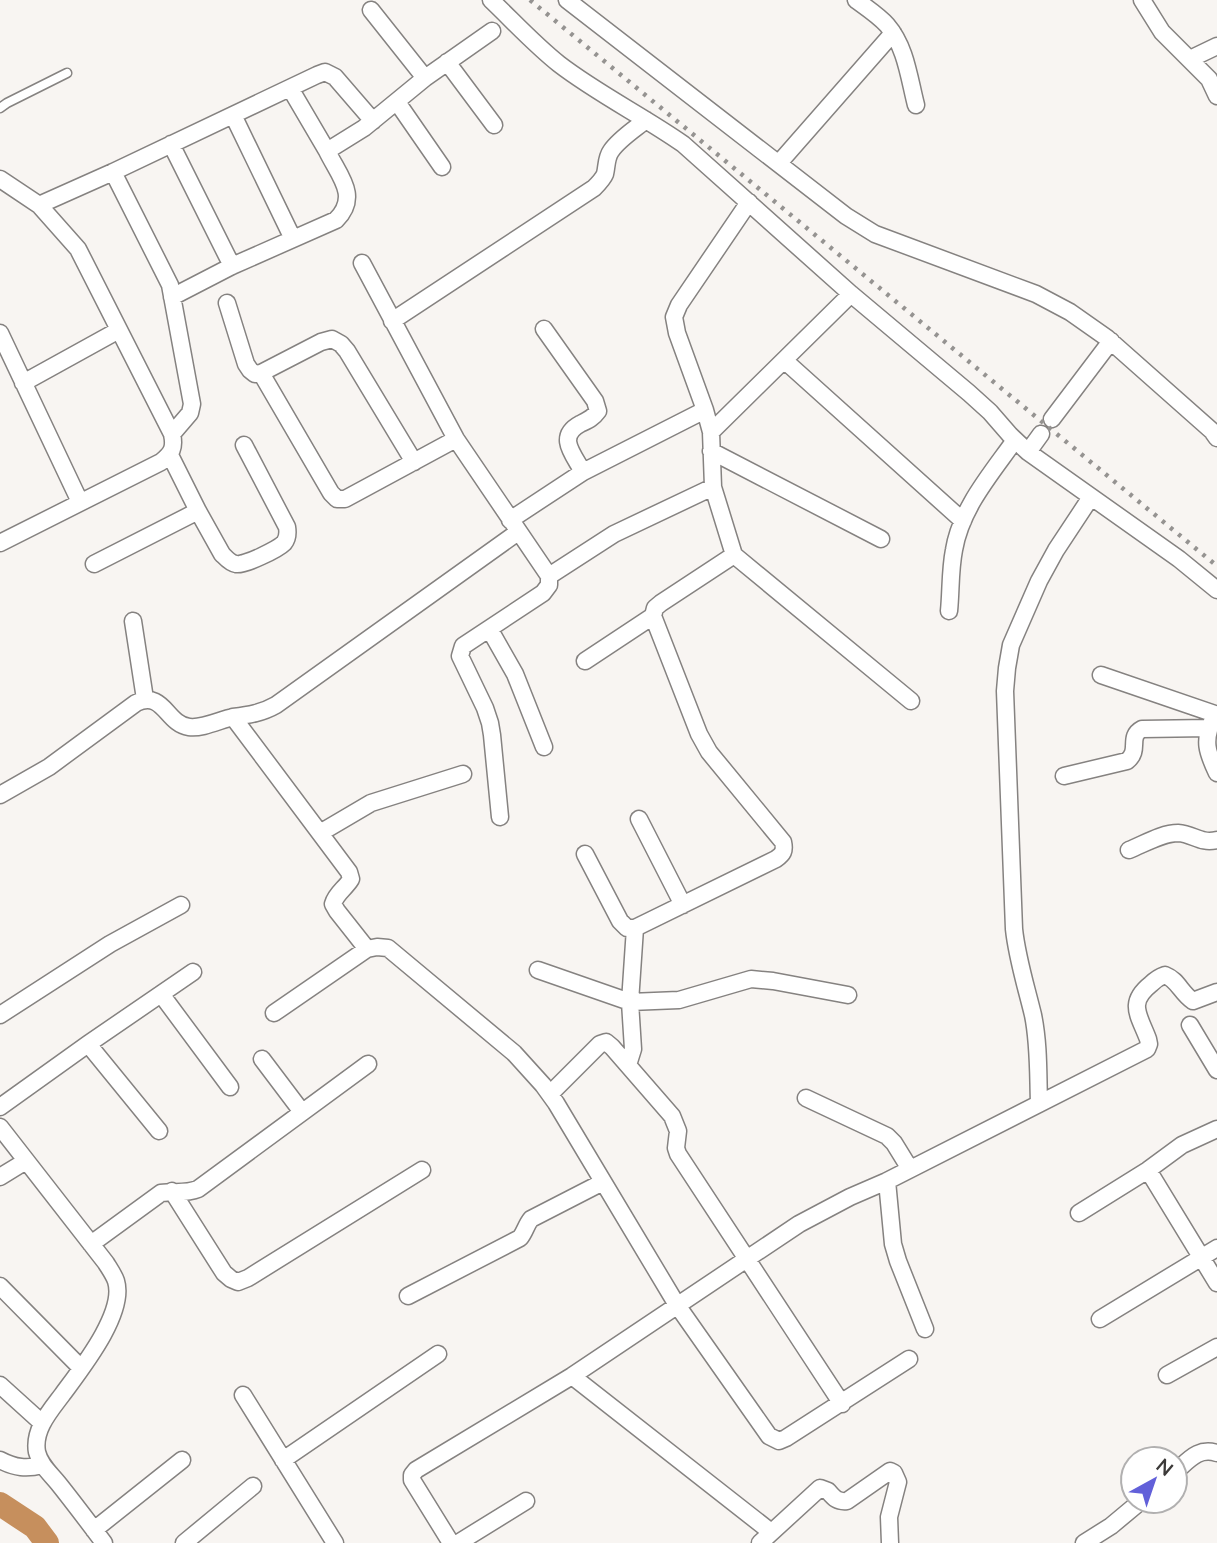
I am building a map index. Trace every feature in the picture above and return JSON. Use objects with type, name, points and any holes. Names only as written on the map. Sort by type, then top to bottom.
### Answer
[{"type":"street","points":[[491,0],[556,62],[683,144],[851,294],[990,412],[1028,452],[1179,559],[1217,590]]},
{"type":"street","points":[[567,0],[846,216],[875,234],[1036,295],[1070,312],[1111,341],[1217,438]]},
{"type":"street","points":[[856,0],[885,23],[893,33],[902,50],[916,105]]},
{"type":"street","points":[[1142,0],[1162,32],[1209,79],[1217,96]]},
{"type":"street","points":[[371,10],[425,78]]},
{"type":"street","points":[[327,151],[373,121],[425,78],[492,31]]},
{"type":"street","points":[[779,163],[893,33]]},
{"type":"street","points":[[1190,59],[1217,46]]},
{"type":"street","points":[[447,62],[494,125]]},
{"type":"street","points":[[39,205],[325,72],[335,77],[373,121]]},
{"type":"street","points":[[172,297],[232,266],[336,220],[342,214],[347,205],[347,188],[290,88]]},
{"type":"street","points":[[397,102],[442,167]]},
{"type":"street","points":[[233,115],[293,239]]},
{"type":"street","points":[[392,321],[594,188],[606,172],[607,159],[616,144],[646,120]]},
{"type":"street","points":[[171,144],[232,266]]},
{"type":"street","points":[[113,172],[170,285],[192,404],[190,413],[172,434]]},
{"type":"street","points":[[0,179],[39,205],[78,249],[172,434],[174,446],[170,455],[161,462],[0,543]]},
{"type":"street","points":[[749,202],[679,305],[674,317],[711,432],[713,486],[734,555],[911,701]]},
{"type":"street","points":[[362,263],[456,439],[549,576],[549,585],[543,593],[463,646],[460,656],[485,708],[492,735],[500,817]]},
{"type":"street","points":[[711,432],[851,294]]},
{"type":"street","points":[[227,303],[246,364],[255,374],[321,342],[332,339],[341,344],[414,462]]},
{"type":"street","points":[[544,329],[596,401],[598,411],[593,417],[574,427],[568,435],[567,443],[583,472]]},
{"type":"street","points":[[23,383],[119,330]]},
{"type":"street","points":[[0,333],[80,502]]},
{"type":"street","points":[[1052,419],[1111,341]]},
{"type":"street","points":[[784,360],[963,521]]},
{"type":"street","points":[[261,373],[337,499],[345,499],[456,439]]},
{"type":"street","points":[[0,795],[49,767],[145,699],[152,700],[183,726],[191,728],[266,711],[583,472],[705,410]]},
{"type":"street","points":[[1028,452],[1041,434]]},
{"type":"street","points":[[949,611],[953,552],[963,521],[972,502],[1015,440]]},
{"type":"street","points":[[170,455],[222,554],[228,560],[243,565],[281,546],[288,533],[244,445]]},
{"type":"street","points":[[711,450],[881,540]]},
{"type":"street","points":[[549,576],[614,534],[713,486]]},
{"type":"street","points":[[1040,1103],[1036,1033],[1016,950],[1014,929],[1005,691],[1011,645],[1039,581],[1091,497]]},
{"type":"street","points":[[94,564],[198,511]]},
{"type":"street","points":[[585,854],[620,921],[627,928],[635,928],[776,859],[785,849],[783,842],[709,752],[699,734],[653,617],[655,608],[661,603],[734,555]]},
{"type":"street","points":[[585,661],[653,617]]},
{"type":"street","points":[[132,621],[145,699]]},
{"type":"street","points":[[490,629],[515,674],[544,747]]},
{"type":"street","points":[[1101,675],[1214,718]]},
{"type":"street","points":[[233,717],[349,872],[351,879],[335,896],[333,904],[367,949]]},
{"type":"street","points":[[1214,718],[1206,739],[1208,754],[1217,773]]},
{"type":"street","points":[[1064,776],[1127,761],[1134,751],[1134,737],[1142,730],[1214,718]]},
{"type":"street","points":[[320,833],[371,803],[463,775]]},
{"type":"street","points":[[639,819],[682,905]]},
{"type":"street","points":[[1129,850],[1177,833],[1201,841],[1217,840]]},
{"type":"street","points":[[0,1015],[110,944],[181,905]]},
{"type":"street","points":[[628,1065],[633,1049],[630,1002],[635,928]]},
{"type":"street","points":[[274,1013],[367,949],[388,948],[514,1053],[550,1094],[677,1305],[769,1436],[779,1441],[786,1438],[909,1359]]},
{"type":"street","points":[[538,970],[630,1002],[679,1000],[751,979],[848,995]]},
{"type":"street","points":[[0,1107],[193,972]]},
{"type":"street","points":[[451,1543],[412,1480],[416,1470],[572,1376],[746,1258],[822,1211],[887,1181],[1147,1049],[1148,1039],[1136,1001],[1139,994],[1160,977],[1165,975],[1175,980],[1193,1001],[1217,992]]},
{"type":"street","points":[[161,994],[230,1087]]},
{"type":"street","points":[[1190,1025],[1217,1070]]},
{"type":"street","points":[[550,1094],[600,1044],[606,1042],[612,1047],[672,1116],[678,1131],[678,1154],[842,1404]]},
{"type":"street","points":[[88,1044],[159,1131]]},
{"type":"street","points":[[262,1059],[302,1112]]},
{"type":"street","points":[[91,1244],[161,1193],[190,1193],[198,1189],[368,1064]]},
{"type":"street","points":[[806,1098],[887,1136],[910,1169]]},
{"type":"street","points":[[0,1127],[106,1263],[116,1281],[118,1299],[113,1316],[42,1423],[37,1452],[43,1465],[99,1537],[182,1460]]},
{"type":"street","points":[[1079,1213],[1148,1170],[1182,1145],[1217,1129]]},
{"type":"street","points":[[0,1177],[26,1161]]},
{"type":"street","points":[[172,1191],[223,1273],[238,1282],[422,1170]]},
{"type":"street","points":[[1148,1170],[1217,1283]]},
{"type":"street","points":[[887,1181],[893,1244],[925,1329]]},
{"type":"street","points":[[408,1296],[520,1238],[531,1219],[603,1182]]},
{"type":"street","points":[[1100,1319],[1217,1248]]},
{"type":"street","points":[[0,1286],[81,1368]]},
{"type":"street","points":[[1167,1375],[1217,1347]]},
{"type":"street","points":[[283,1460],[438,1354]]},
{"type":"street","points":[[572,1376],[765,1538],[820,1489],[828,1491],[834,1498],[847,1501],[890,1471],[894,1473],[898,1482],[889,1517],[890,1543]]},
{"type":"street","points":[[0,1385],[42,1423]]},
{"type":"street","points":[[243,1395],[335,1543]]},
{"type":"street","points":[[1189,1460],[1197,1453],[1208,1450],[1217,1452]]},
{"type":"street","points":[[0,1460],[24,1469],[43,1465]]},
{"type":"street","points":[[184,1543],[253,1486]]},
{"type":"street","points":[[458,1543],[526,1501]]},
{"type":"street","points":[[1084,1543],[1124,1515]]},
{"type":"lane","points":[[0,108],[67,73]]},
{"type":"waterway","points":[[0,1504],[35,1527],[47,1543]]},
{"type":"railway","points":[[530,0],[1217,566]]}]
